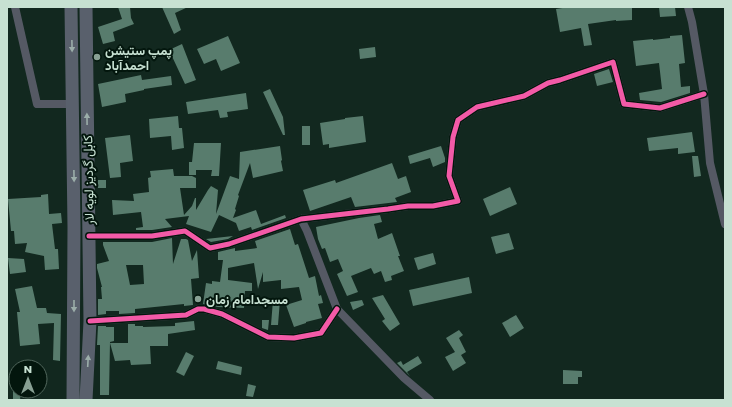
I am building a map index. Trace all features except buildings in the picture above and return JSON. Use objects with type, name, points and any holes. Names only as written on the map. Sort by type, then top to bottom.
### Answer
[{"type":"highway","name":"کابل گردیز لویه لار","points":[[71,7],[74,226],[73,400]]},
{"type":"highway","name":"کابل گردیز لویه لار","points":[[86,7],[90,321],[86,400]]},
{"type":"street","points":[[15,7],[37,104],[73,104]]},
{"type":"street","points":[[688,7],[692,22],[704,94],[710,163],[725,224]]},
{"type":"street","points":[[89,236],[152,236],[185,231],[210,248],[229,244],[301,219],[408,206],[433,206],[458,201],[449,176],[453,137],[458,120],[477,107],[524,96],[548,83],[613,62],[624,104],[660,108],[704,94]]},
{"type":"street","points":[[301,219],[337,309],[404,378],[430,400]]},
{"type":"street","points":[[90,321],[186,315],[198,309],[222,314],[268,337],[294,338],[321,333],[337,309]]},
{"type":"cycle path","points":[[89,236],[152,236],[185,231],[210,248],[229,244],[301,219],[408,206],[433,206],[458,201],[449,176],[453,137],[458,120],[477,107],[524,96],[548,83],[613,62],[624,104],[660,108],[704,94]]},
{"type":"cycle path","points":[[90,321],[186,315],[198,309],[204,309],[222,314],[268,337],[294,338],[321,333],[337,309]]},
{"type":"place","name":"پمپ ستیشن احمدآباد","points":[[97,57]]},
{"type":"place","name":"مسجدامام زمان","points":[[198,299]]}]
